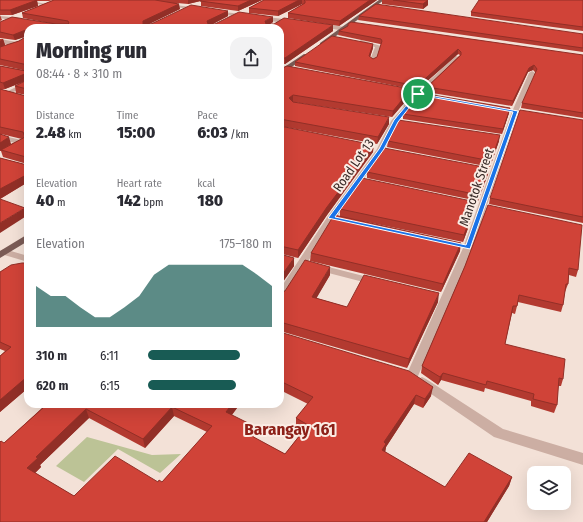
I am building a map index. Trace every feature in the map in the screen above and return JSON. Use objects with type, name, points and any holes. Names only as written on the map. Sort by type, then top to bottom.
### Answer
[{"type":"main road","points":[[319,46],[355,23],[376,5],[382,3]]},
{"type":"main road","points":[[284,67],[313,50]]},
{"type":"main road","points":[[2,254],[24,239]]},
{"type":"street","points":[[17,0],[49,5]]},
{"type":"street","points":[[34,10],[55,2]]},
{"type":"street","points":[[158,3],[203,10]]},
{"type":"street","points":[[182,11],[201,3]]},
{"type":"street","points":[[226,21],[251,9]]},
{"type":"street","points":[[210,11],[298,23]]},
{"type":"street","points":[[0,24],[27,13]]},
{"type":"street","points":[[0,17],[26,21]]},
{"type":"street","points":[[314,25],[344,29]]},
{"type":"street","points":[[332,37],[339,38]]},
{"type":"street","points":[[0,40],[24,45]]},
{"type":"street","points":[[6,48],[24,40]]},
{"type":"street","points":[[353,41],[378,46],[373,60]]},
{"type":"street","name":"Road Lot 13","points":[[284,291],[362,181],[381,149],[395,121],[418,94],[457,57]]},
{"type":"street","points":[[284,68],[294,70]]},
{"type":"street","name":"Manotok Street","points":[[412,376],[447,299],[464,247],[482,208],[502,138],[516,111],[532,73]]},
{"type":"street","points":[[2,93],[24,85]]},
{"type":"street","points":[[393,89],[440,98]]},
{"type":"street","points":[[2,93],[20,97]]},
{"type":"street","points":[[0,137],[22,143],[11,149]]},
{"type":"street","points":[[2,254],[24,258]]},
{"type":"street","points":[[287,260],[386,284]]},
{"type":"street","points":[[432,296],[447,299]]},
{"type":"street","points":[[398,371],[412,376],[499,433],[583,459]]},
{"type":"green space","points":[[87,437],[152,455],[181,454],[160,473],[118,449],[84,482],[56,466]]},
{"type":"building","points":[[0,0],[37,0],[10,10],[0,10]]},
{"type":"building","points":[[54,0],[155,0],[179,4],[143,21],[143,24],[68,24],[68,21],[22,13]]},
{"type":"building","points":[[251,0],[238,6],[200,1]]},
{"type":"building","points":[[264,0],[299,0],[278,11],[249,8]]},
{"type":"building","points":[[304,0],[370,0],[340,21],[288,13],[305,3]]},
{"type":"building","points":[[393,0],[428,0],[423,4]]},
{"type":"building","points":[[479,0],[583,0],[583,27],[471,12]]},
{"type":"building","points":[[376,4],[583,34],[583,48],[359,16]]},
{"type":"building","points":[[191,5],[228,11],[207,21],[208,24],[151,24]]},
{"type":"building","points":[[239,12],[273,17],[265,21],[266,24],[215,24]]},
{"type":"building","points":[[12,17],[56,24],[24,24],[24,31],[13,35],[0,32],[0,22]]},
{"type":"building","points":[[284,18],[333,25],[285,58],[284,24],[274,24]]},
{"type":"building","points":[[351,22],[583,55],[583,113],[522,103],[537,69],[534,65],[529,68],[513,101],[427,87],[461,55],[461,52],[458,49],[417,86],[295,62],[332,36],[373,44],[369,56],[373,59],[377,57],[382,41],[381,39],[339,31],[348,26]]},
{"type":"building","points":[[24,38],[24,64],[0,59],[0,47]]},
{"type":"building","points":[[0,66],[24,71],[24,74],[3,83],[0,82]]},
{"type":"building","points":[[287,66],[411,89],[393,111],[293,95],[289,98],[293,102],[389,117],[378,137],[284,120],[284,67]]},
{"type":"building","points":[[24,82],[24,88],[15,86]]},
{"type":"building","points":[[0,89],[24,95],[24,134],[23,132],[0,127]]},
{"type":"building","points":[[421,93],[510,108],[503,129],[403,114]]},
{"type":"building","points":[[520,110],[583,120],[583,217],[490,198]]},
{"type":"building","points":[[398,120],[500,135],[491,161],[388,141]]},
{"type":"building","points":[[284,127],[374,145],[327,207],[298,250],[284,247]]},
{"type":"building","points":[[0,134],[9,137],[0,143]]},
{"type":"building","points":[[24,138],[24,156],[1,150]]},
{"type":"building","points":[[384,148],[489,168],[479,195],[367,172]]},
{"type":"building","points":[[0,158],[24,164],[24,176],[0,189]]},
{"type":"building","points":[[362,178],[476,202],[464,235],[340,209]]},
{"type":"building","points":[[0,199],[24,208],[24,209],[0,223]]},
{"type":"building","points":[[488,205],[582,225],[578,270],[569,268],[568,284],[566,284],[563,305],[519,295],[517,306],[513,306],[505,344],[565,359],[563,379],[559,378],[557,405],[533,399],[534,394],[487,381],[486,385],[443,373],[440,377],[422,366],[465,266]]},
{"type":"building","points":[[334,215],[461,243],[443,284],[311,253]]},
{"type":"building","points":[[284,255],[294,258],[284,272]]},
{"type":"building","points":[[305,260],[330,267],[312,297],[347,307],[364,275],[439,293],[409,359],[284,323],[285,291]]},
{"type":"building","points":[[24,263],[24,379],[0,400],[0,356],[11,347],[0,342],[0,272],[11,265]]},
{"type":"building","points":[[284,333],[409,371],[433,387],[425,399],[416,395],[384,442],[386,444],[382,450],[445,487],[469,453],[512,477],[484,522],[0,522],[0,442],[1,441],[4,443],[43,408],[171,408],[143,439],[86,409],[36,457],[38,458],[27,468],[74,496],[115,456],[158,482],[159,480],[162,482],[212,426],[174,408],[229,408],[226,412],[254,426],[248,434],[285,454],[308,425],[296,418],[313,397],[284,383]]},
{"type":"district","name":"Barangay 161","points":[[290,429]]},
{"type":"route","points":[[418,94],[516,111],[468,248],[331,218],[381,149],[395,121],[418,94]]}]
